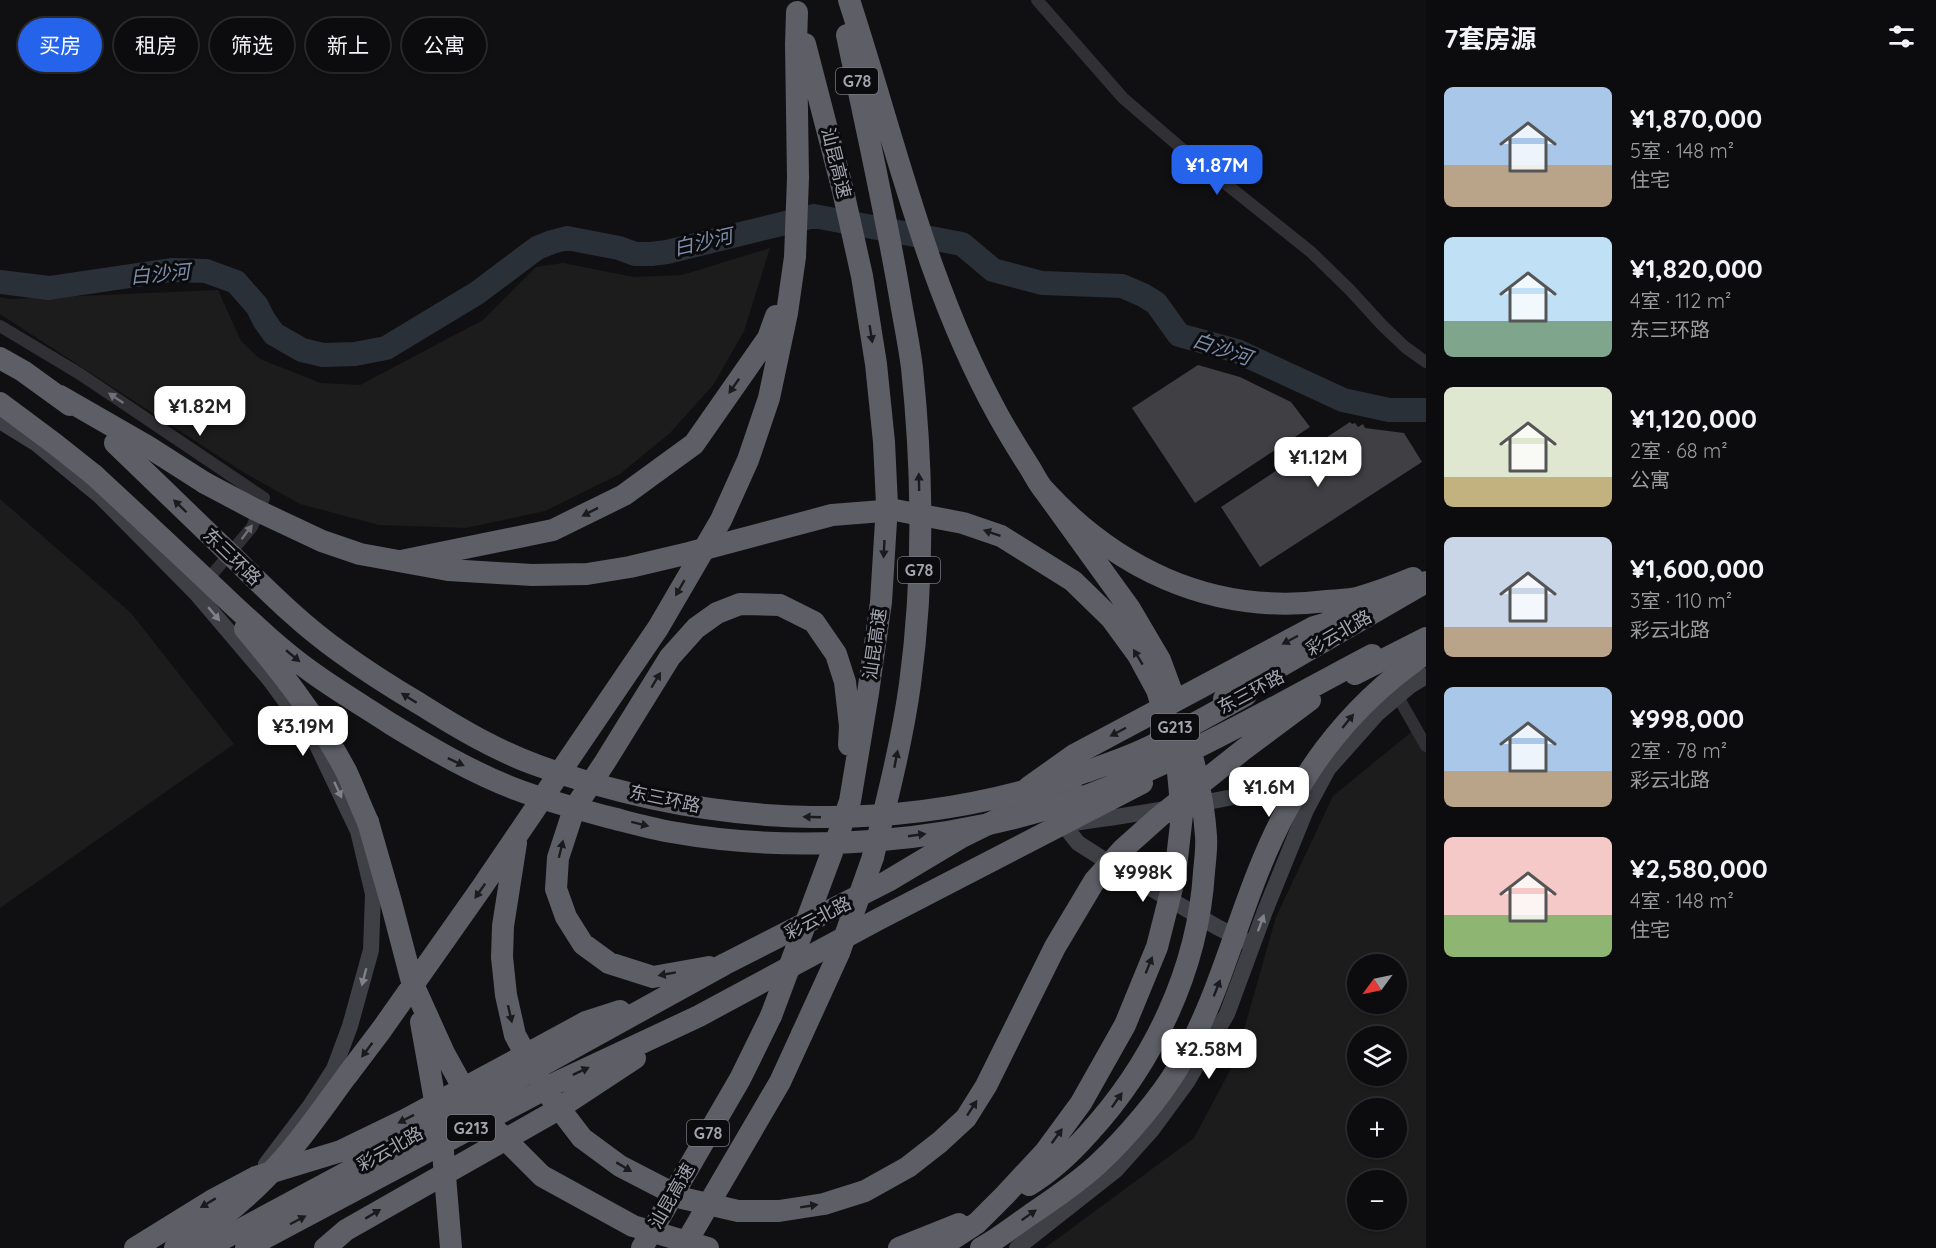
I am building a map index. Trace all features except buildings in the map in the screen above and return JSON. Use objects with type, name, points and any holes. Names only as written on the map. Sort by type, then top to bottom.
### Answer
[{"type":"highway","name":"汕昆高速","points":[[683,1248],[780,1082],[839,953],[873,857],[889,792],[910,686],[918,609],[920,552],[918,448],[911,366],[874,162],[840,0]]},
{"type":"highway","points":[[849,0],[902,178],[936,280],[956,330],[986,394],[1011,438],[1044,490],[1130,609],[1160,660],[1192,756],[1200,790],[1206,837],[1203,889],[1196,934],[1182,983],[1141,1066],[1112,1108],[1074,1149],[1039,1179],[969,1220],[899,1248]]},
{"type":"highway","name":"汕昆高速","points":[[642,1248],[740,1079],[771,1016],[834,847],[850,801],[881,602],[887,505],[884,442],[876,364],[862,276],[796,6]]},
{"type":"highway","points":[[175,1248],[202,1233],[239,1203],[285,1158],[382,1029],[518,836],[658,628],[721,520],[748,460],[769,398],[787,313],[793,269],[798,178],[796,6]]},
{"type":"highway","points":[[398,561],[553,530],[624,495],[694,444],[768,338],[793,269]]},
{"type":"highway","name":"东三环路","points":[[0,358],[60,396],[115,443],[273,596],[337,651],[393,688],[470,735],[537,766],[684,805],[764,815],[845,818],[899,815],[1002,797],[1054,783],[1145,750],[1426,597]]},
{"type":"highway","points":[[60,396],[147,446],[205,483],[254,509],[322,541],[360,554],[398,561],[458,571],[532,575],[587,574],[679,556],[832,515],[895,510],[963,523],[1001,536],[1073,581],[1111,618],[1138,655],[1157,690],[1176,751],[1182,815],[1175,876],[1157,947],[1125,1025],[1081,1103],[1045,1152],[1005,1195],[977,1222],[939,1248]]},
{"type":"highway","name":"东三环路","points":[[0,403],[94,475],[244,615],[310,671],[447,758],[518,790],[582,810],[670,832],[753,842],[836,843],[972,827],[1016,817],[1073,800],[1136,777],[1372,655]]},
{"type":"highway","points":[[1044,490],[1078,523],[1109,548],[1152,573],[1188,588],[1227,598],[1272,605],[1358,598],[1426,574]]},
{"type":"highway","points":[[190,564],[281,673],[346,772],[368,822],[412,982],[425,1041],[442,1140],[451,1248]]},
{"type":"highway","name":"彩云北路","points":[[206,1248],[725,964],[888,881],[960,838],[1118,759],[1426,582]]},
{"type":"highway","points":[[725,964],[653,977],[609,963],[583,944],[566,917],[556,889],[558,858],[574,809],[606,762],[670,657],[696,628],[717,613],[740,604],[780,605],[814,622],[836,654],[845,682],[850,726],[845,815]]},
{"type":"highway","points":[[518,836],[503,926],[502,957],[506,995],[515,1035],[549,1095],[582,1138],[620,1166],[682,1198],[738,1211],[779,1211],[824,1204],[865,1191],[908,1167],[966,1118],[986,1086],[1055,947],[1095,880],[1122,850],[1159,817],[1243,750],[1372,655],[1426,626]]},
{"type":"highway","name":"彩云北路","points":[[246,1248],[558,1082],[699,1016],[877,920],[1426,638]]},
{"type":"highway","points":[[981,1248],[1050,1201],[1098,1164],[1153,1103],[1179,1066],[1215,993],[1257,873],[1284,812],[1310,768],[1357,710],[1404,668],[1426,653]]},
{"type":"highway","points":[[412,982],[444,1053],[476,1109],[542,1176],[633,1226],[708,1248]]},
{"type":"highway","points":[[135,1248],[211,1201],[256,1177],[341,1151],[405,1120],[586,1022],[667,996]]},
{"type":"highway","points":[[325,1248],[346,1230],[550,1114],[699,1016]]},
{"type":"street","points":[[1038,1],[1123,98],[1181,148],[1311,252],[1382,325],[1426,362]]},
{"type":"street","points":[[0,326],[80,374],[264,498],[252,527],[196,593]]},
{"type":"street","points":[[0,422],[37,444],[100,496],[196,593],[270,680],[316,743],[358,831],[373,894],[371,950],[351,1026],[334,1069],[310,1106],[256,1177]]},
{"type":"street","name":"G213","points":[[1062,824],[1124,817],[1252,795],[1328,769],[1377,714],[1426,676]]},
{"type":"street","points":[[1398,697],[1426,746]]},
{"type":"street","points":[[1017,1248],[1116,1170],[1151,1131],[1187,1082],[1227,1014],[1306,810],[1328,769]]},
{"type":"street","points":[[1252,795],[1267,798],[1282,806],[1291,817],[1296,836]]},
{"type":"street","points":[[1062,824],[1078,843],[1106,861],[1216,927],[1253,945]]},
{"type":"shaded area","points":[[770,248],[744,331],[714,384],[670,433],[620,474],[545,511],[466,528],[379,525],[300,504],[243,472],[0,314],[0,297],[10,299],[218,290],[241,341],[260,359],[321,383],[360,385],[483,320],[536,267],[563,263],[634,277],[682,275]]},
{"type":"shaded area","points":[[0,499],[131,613],[234,744],[0,908]]},
{"type":"shaded area","points":[[1415,729],[1426,744],[1426,1248],[1045,1248],[1194,1138],[1235,1061],[1276,917],[1333,796]]},
{"type":"waterway","name":"白沙河","points":[[0,282],[49,288],[171,270],[206,271],[236,282],[257,306],[274,334],[302,350],[323,355],[355,354],[386,348],[477,293],[537,248],[552,242],[567,238],[619,248],[635,254],[651,254],[814,216],[962,244],[993,270],[1042,283],[1122,286],[1156,303],[1179,335],[1237,351],[1343,400],[1389,410],[1426,410]]}]
